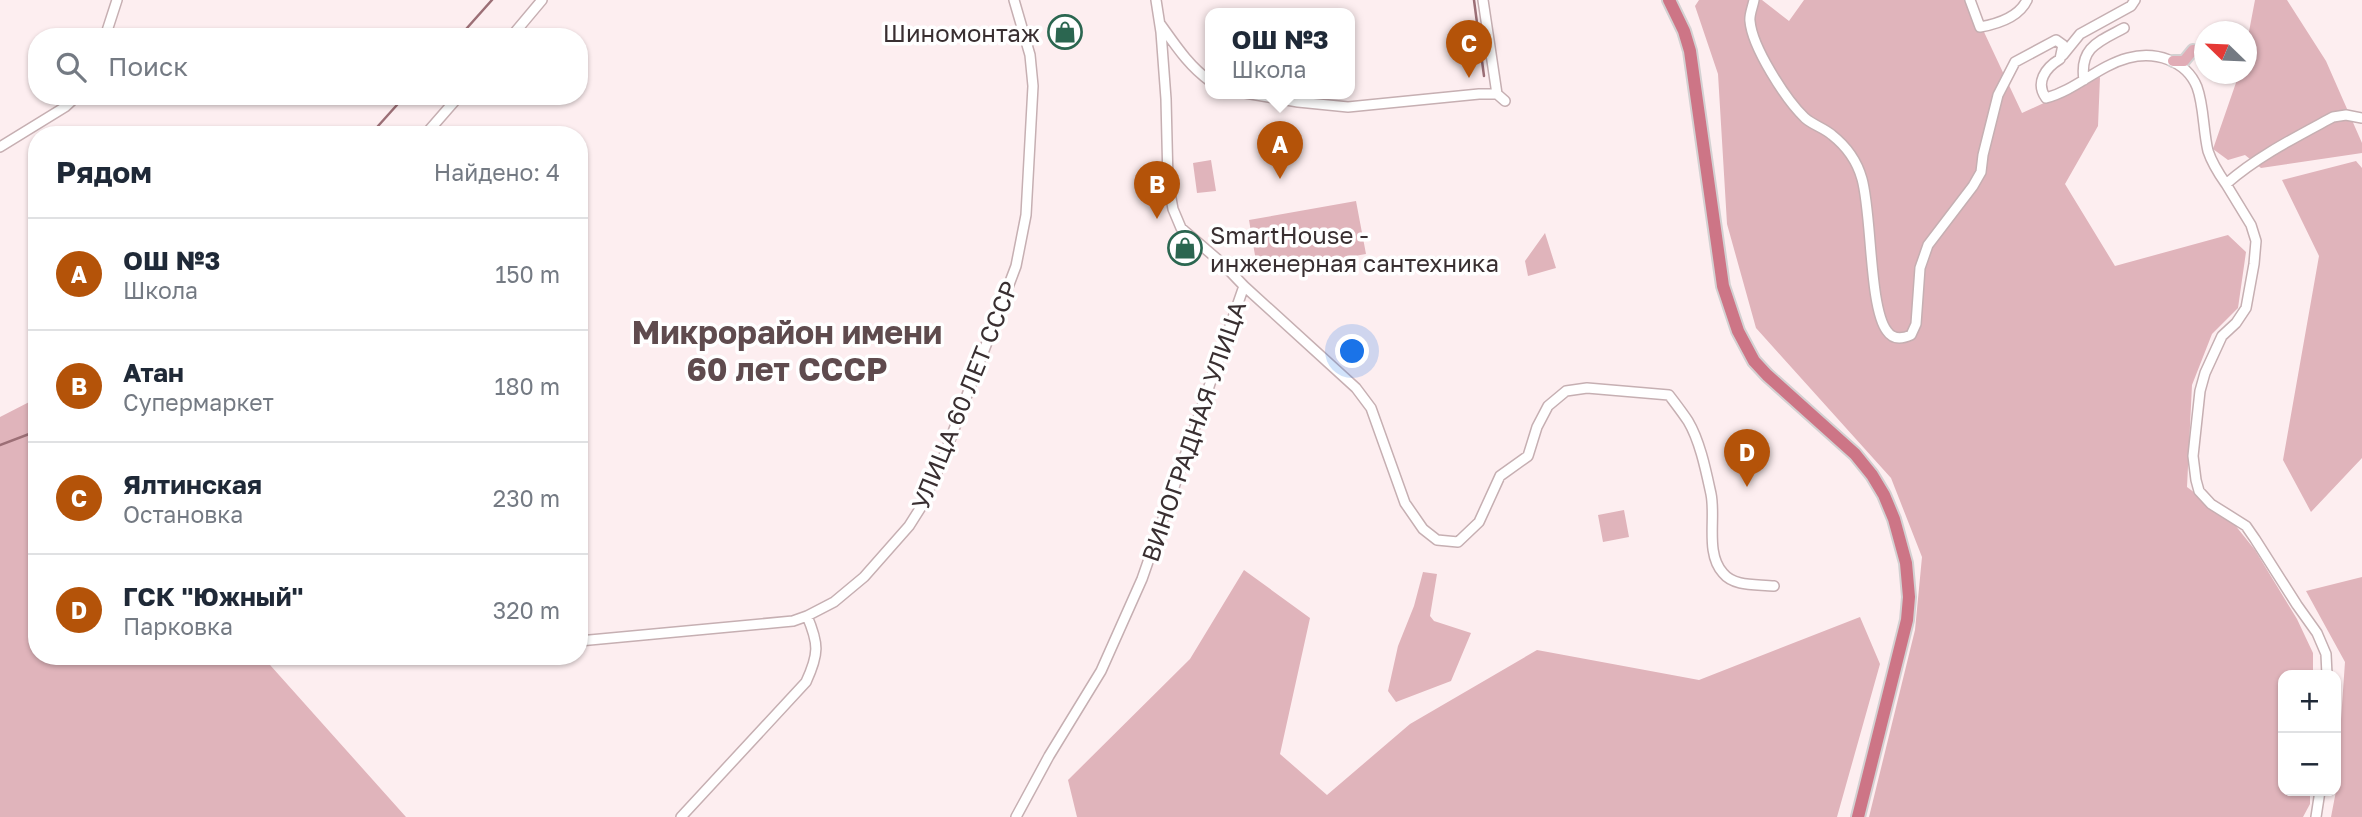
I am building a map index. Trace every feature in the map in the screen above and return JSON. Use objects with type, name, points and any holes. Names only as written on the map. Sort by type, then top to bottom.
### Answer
[{"type":"highway","points":[[1669,0],[1690,51],[1723,286],[1738,331],[1754,361],[1767,375],[1855,454],[1872,475],[1884,495],[1901,539],[1909,584],[1907,620],[1858,817]]},
{"type":"main road","points":[[2173,61],[2184,61],[2193,50]]},
{"type":"street","points":[[107,28],[117,0]]},
{"type":"street","points":[[519,28],[542,0]]},
{"type":"street","name":"УЛИЦА 60 ЛЕТ СССР","points":[[588,640],[793,621],[834,602],[864,577],[909,526],[942,461],[1016,266],[1026,215],[1033,86],[1030,55],[1014,0]]},
{"type":"street","name":"ВИНОГРАДНАЯ УЛИЦА","points":[[1016,817],[1049,756],[1101,671],[1142,579],[1244,286],[1181,228],[1173,209],[1168,182],[1166,100],[1156,0]]},
{"type":"street","points":[[1483,0],[1497,94],[1505,101]]},
{"type":"street","points":[[1754,0],[1750,20],[1768,66],[1793,105],[1807,120],[1840,143],[1851,155],[1859,171],[1866,193],[1882,320],[1886,331],[1893,337],[1902,339],[1911,335],[1916,324],[1920,268],[1928,245],[1981,172],[1998,95],[2015,62],[2056,40],[2063,45],[2060,59]]},
{"type":"street","points":[[1970,0],[1970,7],[1980,27],[2009,18],[2025,5],[2027,0]]},
{"type":"street","points":[[2135,0],[2131,6],[2080,34],[2060,59],[2050,65],[2041,79],[2041,91],[2046,98],[2068,90],[2108,65],[2129,57],[2161,56],[2186,70],[2197,87],[2209,153],[2251,225],[2256,241],[2246,308],[2236,323],[2222,336],[2200,391],[2193,456],[2196,480],[2199,491],[2211,504],[2246,526],[2255,539],[2318,633],[2326,654],[2327,670]]},
{"type":"street","points":[[1160,24],[1181,54],[1205,78]]},
{"type":"street","points":[[2084,80],[2082,70],[2086,54],[2099,41],[2124,28]]},
{"type":"street","points":[[1280,99],[1348,107],[1497,94]]},
{"type":"street","points":[[34,126],[67,105]]},
{"type":"street","points":[[433,126],[451,105]]},
{"type":"street","points":[[2226,184],[2263,156],[2333,117],[2346,115],[2362,118]]},
{"type":"street","points":[[0,147],[28,130]]},
{"type":"street","points":[[1244,286],[1356,388],[1371,408],[1405,503],[1423,529],[1437,540],[1458,541],[1479,522],[1500,476],[1528,456],[1537,427],[1548,406],[1566,391],[1587,388],[1669,395],[1689,423],[1705,473],[1713,510],[1716,564],[1729,579],[1739,583],[1774,586]]},
{"type":"street","points":[[681,817],[806,682],[816,660],[815,633],[807,616]]},
{"type":"street","points":[[2316,817],[2319,796]]},
{"type":"shaded area","points":[[1699,0],[1762,0],[1789,21],[1804,0],[1969,0],[2022,113],[2100,77],[2098,126],[2065,184],[2115,266],[2228,235],[2246,252],[2238,308],[2212,334],[2192,385],[2187,487],[2231,520],[2255,550],[2297,619],[2313,653],[2313,670],[2278,670],[2278,796],[2310,796],[2310,804],[2303,817],[1869,817],[1915,630],[1922,557],[1891,478],[1756,328],[1727,224],[1718,74],[1695,6]]},
{"type":"shaded area","points":[[2255,0],[2287,0],[2326,61],[2362,143],[2362,153],[2261,168],[2245,155],[2228,160],[2213,149],[2236,84],[2257,84],[2257,21],[2251,21]]},
{"type":"shaded area","points":[[1211,160],[1216,191],[1197,193],[1193,163]]},
{"type":"shaded area","points":[[2356,161],[2362,168],[2362,458],[2311,512],[2283,460],[2319,256],[2282,180]]},
{"type":"shaded area","points":[[1356,201],[1366,254],[1258,273],[1249,220]]},
{"type":"shaded area","points":[[1545,233],[1556,268],[1528,276],[1525,261]]},
{"type":"shaded area","points":[[28,403],[28,665],[270,665],[406,817],[0,817],[0,417]]},
{"type":"shaded area","points":[[1624,510],[1629,537],[1603,542],[1598,515]]},
{"type":"shaded area","points":[[1244,570],[1310,618],[1280,754],[1327,795],[1410,724],[1537,650],[1699,680],[1860,617],[1880,664],[1837,817],[1077,817],[1068,780],[1190,659]]},
{"type":"shaded area","points":[[1423,572],[1437,574],[1430,616],[1434,621],[1471,633],[1451,681],[1396,702],[1388,691],[1398,646],[1414,606]]},
{"type":"shaded area","points":[[2362,577],[2362,817],[2331,817],[2335,796],[2341,796],[2341,719],[2345,662],[2306,591]]},
{"type":"waterway","points":[[467,28],[492,0]]},
{"type":"waterway","points":[[1474,0],[1484,76]]},
{"type":"waterway","points":[[378,126],[397,105]]},
{"type":"waterway","points":[[0,445],[28,434]]},
{"type":"place","name":"Шиномонтаж","points":[[1065,32]]},
{"type":"place","name":"Ялтинская","points":[[1469,78]]},
{"type":"place","name":"ОШ №3","points":[[1280,179]]},
{"type":"place","name":"Атан","points":[[1157,219]]},
{"type":"place","name":"SmartHouse - инженерная сантехника","points":[[1185,248]]},
{"type":"place","name":"ГСК \"Южный\"","points":[[1747,487]]},
{"type":"district","name":"Микрорайон имени 60 лет СССР","points":[[787,350]]}]
